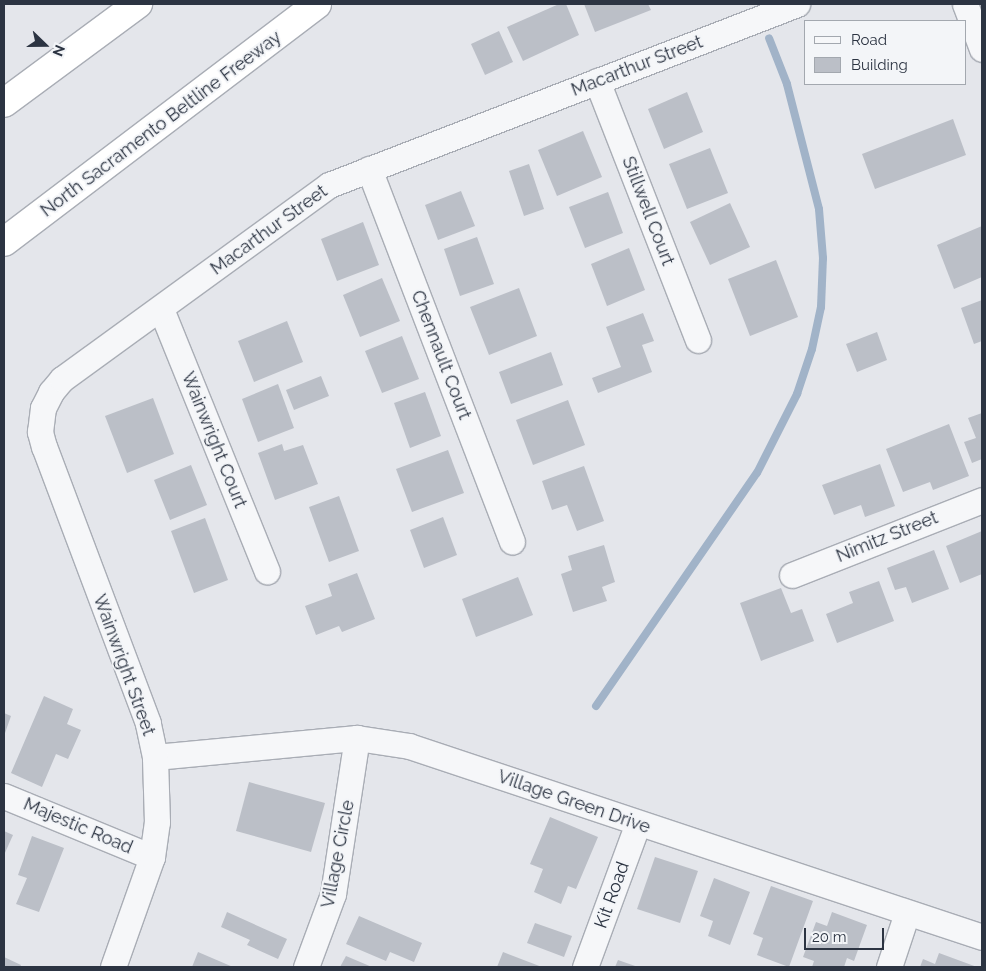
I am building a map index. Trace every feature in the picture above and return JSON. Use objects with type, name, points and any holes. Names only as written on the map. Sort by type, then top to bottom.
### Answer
[{"type":"highway","points":[[4,103],[138,4]]},
{"type":"highway","name":"North Sacramento Beltline Freeway","points":[[4,242],[317,4]]},
{"type":"street","name":"Macarthur Street","points":[[88,566],[40,432],[43,408],[62,379],[161,309],[329,185],[798,4]]},
{"type":"street","points":[[965,4],[982,49]]},
{"type":"street","name":"Stillwell Court","points":[[597,81],[698,340]]},
{"type":"street","name":"Chennault Court","points":[[369,169],[512,541]]},
{"type":"street","name":"Wainwright Court","points":[[161,309],[267,571]]},
{"type":"street","name":"Nimitz Street","points":[[792,575],[982,500]]},
{"type":"street","name":"Wainwright Street","points":[[88,566],[148,723],[155,757],[157,822],[152,857],[113,967]]},
{"type":"street","name":"Village Green Drive","points":[[155,757],[357,738],[409,746],[982,937]]},
{"type":"street","name":"Village Circle","points":[[306,967],[333,894],[357,738]]},
{"type":"street","name":"Majestic Road","points":[[4,796],[152,857]]},
{"type":"street","name":"Kit Road","points":[[586,967],[638,823]]},
{"type":"street","points":[[889,967],[907,913]]},
{"type":"building","points":[[559,4],[566,4],[579,35],[523,61],[507,27]]},
{"type":"building","points":[[584,4],[648,4],[651,10],[595,32]]},
{"type":"building","points":[[499,31],[513,62],[485,75],[471,44]]},
{"type":"building","points":[[687,92],[703,132],[664,149],[648,109]]},
{"type":"building","points":[[953,119],[966,155],[875,189],[862,154]]},
{"type":"building","points":[[583,131],[602,177],[557,196],[538,150]]},
{"type":"building","points":[[710,148],[728,193],[687,209],[669,164]]},
{"type":"building","points":[[529,164],[544,209],[524,216],[509,171]]},
{"type":"building","points":[[461,191],[475,226],[438,240],[425,205]]},
{"type":"building","points":[[608,192],[623,233],[585,248],[569,207]]},
{"type":"building","points":[[730,203],[750,247],[710,265],[690,222]]},
{"type":"building","points":[[363,222],[379,265],[337,281],[321,239]]},
{"type":"building","points":[[982,226],[982,277],[954,289],[937,245]]},
{"type":"building","points":[[477,237],[494,284],[460,296],[444,249]]},
{"type":"building","points":[[629,248],[645,290],[607,306],[591,264]]},
{"type":"building","points":[[776,260],[798,317],[750,336],[728,279]]},
{"type":"building","points":[[382,278],[400,321],[360,337],[343,295]]},
{"type":"building","points":[[519,288],[537,336],[489,355],[470,307]]},
{"type":"building","points":[[982,300],[982,341],[974,344],[961,308]]},
{"type":"building","points":[[643,313],[654,341],[642,345],[652,372],[598,393],[592,378],[621,367],[606,327]]},
{"type":"building","points":[[287,321],[303,362],[254,382],[238,341]]},
{"type":"building","points":[[877,332],[887,360],[857,372],[846,344]]},
{"type":"building","points":[[402,336],[419,379],[382,393],[365,351]]},
{"type":"building","points":[[551,352],[563,385],[511,404],[499,372]]},
{"type":"building","points":[[321,376],[329,396],[294,410],[286,390]]},
{"type":"building","points":[[278,384],[294,428],[258,442],[242,399]]},
{"type":"building","points":[[425,392],[441,436],[410,448],[394,403]]},
{"type":"building","points":[[153,398],[174,454],[127,473],[105,416]]},
{"type":"building","points":[[568,400],[585,445],[533,465],[516,420]]},
{"type":"building","points":[[982,413],[982,459],[972,463],[964,442],[976,438],[968,418]]},
{"type":"building","points":[[949,424],[969,476],[933,490],[930,482],[903,492],[886,449]]},
{"type":"building","points":[[282,444],[284,451],[303,445],[318,484],[275,500],[258,453]]},
{"type":"building","points":[[448,450],[464,493],[412,512],[396,469]]},
{"type":"building","points":[[880,464],[895,506],[865,517],[861,505],[834,515],[822,485]]},
{"type":"building","points":[[191,465],[207,505],[170,520],[154,480]]},
{"type":"building","points":[[584,466],[604,521],[577,531],[567,505],[552,510],[542,481]]},
{"type":"building","points":[[339,496],[359,551],[329,562],[309,507]]},
{"type":"building","points":[[443,517],[457,555],[424,568],[410,530]]},
{"type":"building","points":[[205,518],[228,580],[194,593],[171,531]]},
{"type":"building","points":[[982,531],[982,574],[960,583],[946,546]]},
{"type":"building","points":[[604,545],[615,582],[602,587],[607,601],[573,612],[561,574],[572,570],[568,556]]},
{"type":"building","points":[[934,550],[949,589],[912,603],[906,587],[895,590],[887,568]]},
{"type":"building","points":[[357,573],[375,619],[342,632],[339,626],[316,635],[305,606],[332,596],[328,584]]},
{"type":"building","points":[[518,577],[533,615],[476,637],[462,599]]},
{"type":"building","points":[[879,581],[894,621],[837,643],[826,614],[853,603],[849,592]]},
{"type":"building","points":[[781,588],[791,613],[802,609],[814,641],[761,661],[740,603]]},
{"type":"building","points":[[44,696],[73,709],[67,724],[81,730],[68,759],[56,754],[42,787],[11,773]]},
{"type":"building","points":[[4,713],[11,716],[4,736]]},
{"type":"building","points":[[249,782],[325,803],[311,852],[236,831]]},
{"type":"building","points":[[550,817],[598,837],[576,889],[568,886],[561,904],[534,892],[543,869],[530,864]]},
{"type":"building","points":[[4,831],[13,835],[4,855]]},
{"type":"building","points":[[32,836],[64,848],[39,912],[16,904],[27,878],[18,875]]},
{"type":"building","points":[[655,857],[698,871],[680,923],[637,909]]},
{"type":"building","points":[[714,878],[750,892],[730,945],[708,936],[713,921],[700,916]]},
{"type":"building","points":[[771,886],[813,901],[789,967],[757,955],[763,938],[753,934]]},
{"type":"building","points":[[227,912],[287,939],[278,959],[247,945],[250,940],[221,927]]},
{"type":"building","points":[[832,912],[867,925],[854,961],[847,958],[844,967],[812,967],[814,961],[803,957],[816,922],[827,926]]},
{"type":"building","points":[[359,916],[422,943],[414,962],[390,952],[386,961],[346,944]]},
{"type":"building","points":[[535,923],[572,936],[564,957],[527,943]]},
{"type":"building","points":[[198,952],[233,967],[192,967]]},
{"type":"building","points":[[503,952],[542,967],[497,967]]},
{"type":"building","points":[[939,953],[977,967],[920,967],[923,959],[935,964]]},
{"type":"building","points":[[346,956],[372,967],[340,967]]},
{"type":"building","points":[[4,957],[21,965],[20,967],[4,967]]},
{"type":"building","points":[[618,960],[638,967],[615,967]]},
{"type":"waterway","points":[[596,706],[757,473],[797,394],[812,349],[821,307],[823,258],[819,209],[787,84],[769,38]]}]
